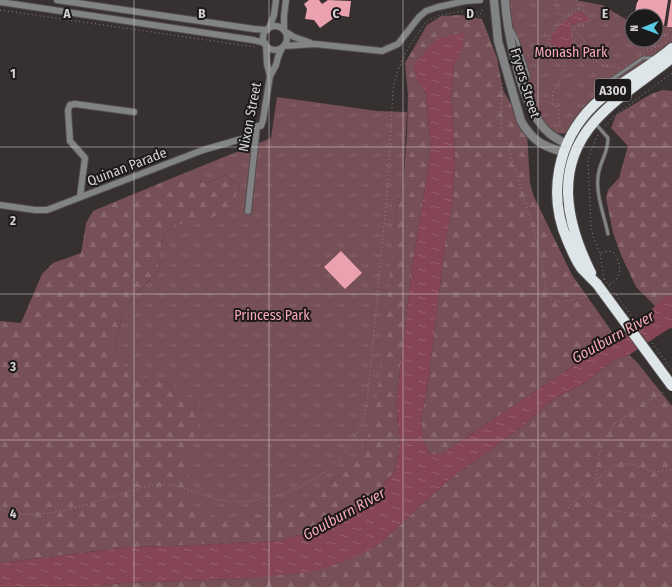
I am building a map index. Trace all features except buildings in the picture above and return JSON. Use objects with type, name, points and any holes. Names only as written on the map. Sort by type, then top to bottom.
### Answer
[{"type":"highway","name":"A300","points":[[600,286],[582,269],[561,226],[557,201],[557,187],[564,148],[578,124],[596,103],[672,48]]},
{"type":"highway","name":"A300","points":[[669,388],[590,271],[575,236],[568,208],[568,190],[575,154],[586,132],[607,108],[672,58]]},
{"type":"highway","points":[[564,148],[575,154]]},
{"type":"street","points":[[57,0],[254,29],[279,27],[294,37],[315,44],[382,52],[398,44],[419,17],[426,11],[438,6],[481,2]]},
{"type":"street","points":[[266,44],[264,36],[274,15],[276,0]]},
{"type":"street","points":[[283,47],[287,39],[284,16],[286,0]]},
{"type":"street","name":"Fryers Street","points":[[494,0],[498,41],[521,122],[526,130],[540,143],[550,148],[564,148]]},
{"type":"street","name":"Fryers Street","points":[[505,0],[507,23],[514,56],[525,82],[532,110],[540,125],[564,148]]},
{"type":"street","points":[[2,2],[252,40],[266,44],[275,50],[283,47],[315,44]]},
{"type":"street","points":[[94,16],[96,6]]},
{"type":"street","points":[[168,27],[169,17]]},
{"type":"street","name":"Nixon Street","points":[[266,44],[267,64],[270,76]]},
{"type":"street","name":"Nixon Street","points":[[248,211],[257,126],[260,126],[263,120],[270,76],[283,47]]},
{"type":"street","points":[[80,198],[85,158],[70,141],[68,110],[70,105],[75,104],[134,112]]},
{"type":"street","name":"Quinan Parade","points":[[0,205],[42,211],[80,198],[202,150],[245,138],[257,126]]},
{"type":"lane","points":[[507,23],[517,40],[524,58],[528,75],[525,82]]},
{"type":"lane","points":[[596,103],[602,86],[621,72],[643,58],[658,59]]},
{"type":"lane","points":[[594,122],[608,138],[608,149],[599,171],[598,187],[608,234]]},
{"type":"path","points":[[556,0],[558,12],[585,42],[589,56],[604,66],[618,67],[621,72]]},
{"type":"path","points":[[577,0],[578,9]]},
{"type":"path","points":[[478,14],[481,14],[482,11],[481,2]]},
{"type":"path","points":[[578,9],[584,10],[589,21],[572,28],[574,47],[571,51],[565,54],[553,49],[549,42],[551,33],[563,19],[578,9]]},
{"type":"path","points":[[0,10],[256,47]]},
{"type":"path","points":[[0,510],[12,514],[49,514],[76,508],[146,486],[163,484],[178,486],[217,499],[243,501],[258,500],[274,497],[298,489],[317,478],[334,464],[350,444],[358,430],[364,417],[368,394],[388,183],[394,89],[399,66],[422,27],[437,16],[468,10],[476,11],[490,41]]},
{"type":"path","points":[[664,36],[672,28]]},
{"type":"path","points":[[524,58],[538,51],[549,42]]},
{"type":"path","points":[[637,56],[644,49],[649,48]]},
{"type":"path","points":[[552,104],[553,92],[563,76],[565,54]]},
{"type":"path","points":[[614,116],[672,73]]},
{"type":"path","points":[[502,80],[500,126],[516,171],[541,256],[546,292],[550,298],[562,302],[585,297],[600,286],[611,284],[617,278],[620,269],[620,263],[613,252],[609,251],[600,253],[600,286],[672,370]]},
{"type":"path","points":[[525,82],[538,100],[552,104],[558,108],[560,125],[563,132]]},
{"type":"path","points":[[596,480],[602,444],[614,424],[669,388]]},
{"type":"path","points":[[484,587],[528,550],[582,493],[611,467],[619,464],[632,464],[656,472],[672,470]]},
{"type":"path","points":[[582,493],[590,502],[599,508],[646,516],[672,531]]},
{"type":"green space","name":"Monash Park","points":[[509,0],[575,0],[602,5],[624,18],[624,48],[664,48],[634,70],[567,132],[554,132],[543,122],[533,104],[525,81]]},
{"type":"green space","points":[[461,15],[482,19],[497,58],[503,90],[527,133],[530,184],[534,197],[572,275],[615,336],[593,348],[583,359],[442,454],[429,454],[424,442],[421,420],[428,383],[445,245],[452,205],[455,168],[451,98],[454,63],[462,51],[417,80],[426,94],[431,150],[412,268],[396,405],[400,446],[394,473],[371,496],[324,527],[280,541],[129,547],[0,563],[0,321],[21,323],[42,274],[53,263],[81,253],[86,223],[93,211],[182,174],[207,183],[226,175],[240,187],[229,209],[200,224],[174,224],[164,236],[159,254],[158,271],[135,295],[123,314],[113,347],[163,381],[188,391],[202,410],[198,430],[250,517],[303,502],[340,475],[391,255],[395,220],[403,183],[407,135],[408,95],[405,63],[427,25],[441,16]]},
{"type":"green space","name":"Monash Park","points":[[664,26],[672,27],[672,42],[664,48]]},
{"type":"green space","points":[[663,90],[672,91],[672,296],[666,296],[656,307],[636,287],[621,255],[613,233],[606,198],[608,190],[619,178],[628,146],[611,128],[616,115],[651,94]]},
{"type":"green space","name":"Princess Park","points":[[277,97],[377,111],[407,112],[403,183],[395,220],[378,392],[370,431],[361,450],[340,475],[303,503],[250,517],[218,518],[189,504],[187,482],[188,465],[202,410],[187,391],[163,381],[127,371],[113,347],[123,314],[135,295],[158,271],[159,254],[164,236],[174,224],[200,224],[228,209],[240,187],[226,175],[207,183],[182,174],[271,138]]},
{"type":"green space","points":[[629,355],[636,361],[672,406],[672,587],[88,587],[123,583],[251,578],[376,547],[450,479],[523,426],[553,399],[583,384],[614,360]]},
{"type":"water","points":[[578,12],[581,12],[589,19],[589,21],[574,24],[570,27],[573,44],[571,50],[565,53],[554,48],[550,43],[553,34],[565,21]]},
{"type":"water","name":"Goulburn River","points":[[464,32],[462,51],[454,64],[451,98],[455,168],[452,206],[445,245],[428,383],[421,420],[424,442],[429,454],[442,454],[583,359],[605,340],[622,337],[666,296],[672,296],[672,328],[668,329],[629,355],[614,360],[583,384],[553,399],[523,426],[450,479],[376,547],[345,561],[316,571],[251,578],[123,583],[88,587],[0,587],[0,563],[129,547],[280,541],[324,527],[371,496],[394,473],[400,446],[396,405],[412,268],[431,150],[426,94],[417,80],[413,65],[437,39]]}]
